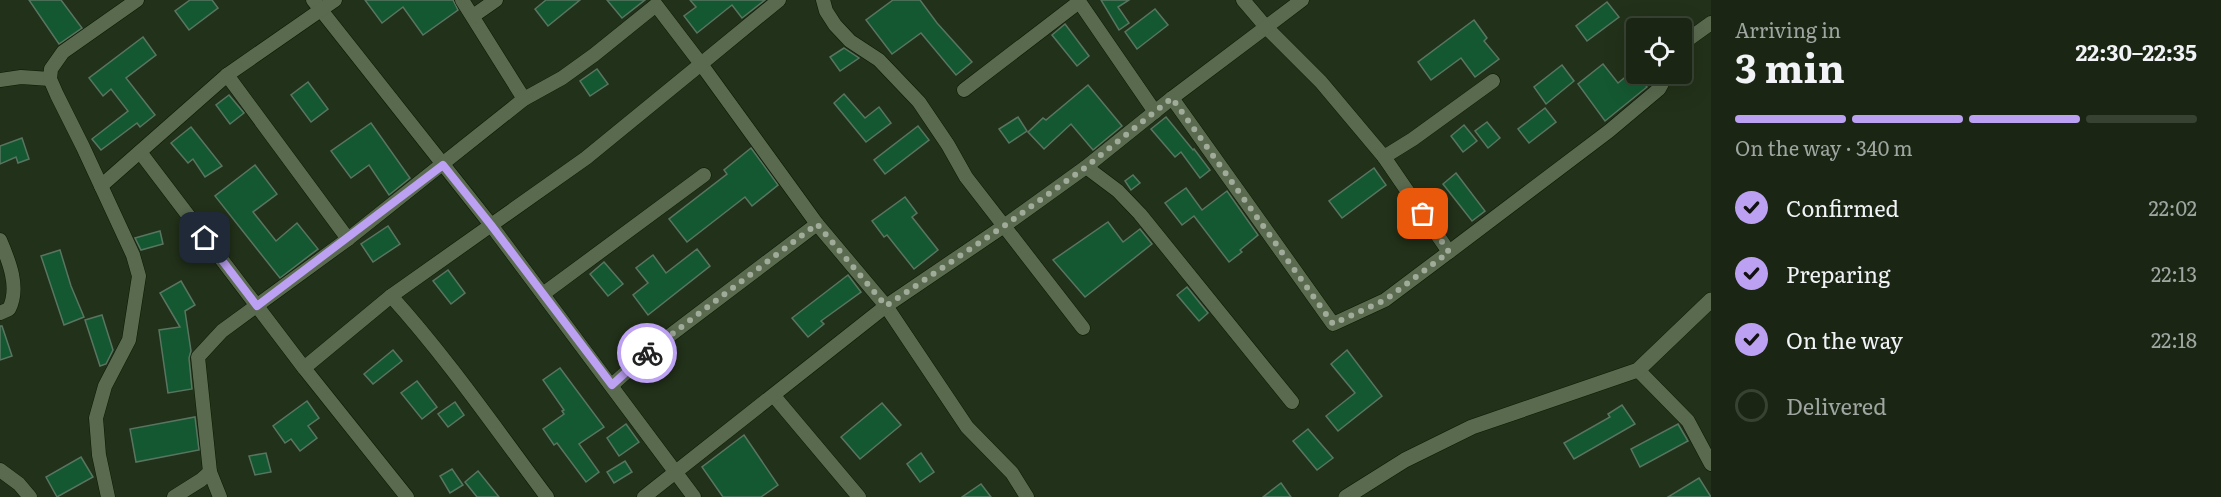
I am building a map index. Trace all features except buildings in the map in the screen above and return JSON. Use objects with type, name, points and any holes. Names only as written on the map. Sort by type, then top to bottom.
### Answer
[{"type":"street","points":[[108,497],[99,455],[96,418],[108,377],[129,340],[139,276],[134,255],[50,79],[51,69],[63,52],[136,0]]},
{"type":"street","points":[[101,186],[227,75],[317,6],[335,0]]},
{"type":"street","points":[[462,0],[524,99]]},
{"type":"street","points":[[473,16],[496,0]]},
{"type":"street","points":[[304,368],[391,296],[586,158],[779,0]]},
{"type":"street","points":[[823,0],[826,11],[835,25],[850,41],[879,60],[919,102],[966,177],[1083,328]]},
{"type":"street","points":[[1243,0],[1266,27],[1321,82],[1384,157],[1449,252]]},
{"type":"street","points":[[644,497],[886,306],[1086,167],[1172,98],[1302,0]]},
{"type":"street","points":[[964,90],[1079,1],[1155,112]]},
{"type":"street","points":[[220,497],[210,472],[198,357],[222,331],[348,239],[524,99],[586,61],[654,2],[817,224],[886,306],[967,427],[1012,473],[1027,497]]},
{"type":"street","points":[[317,6],[491,225],[694,497]]},
{"type":"street","points":[[1692,36],[1711,22]]},
{"type":"street","points":[[227,75],[348,239]]},
{"type":"street","points":[[0,80],[21,77],[50,79]]},
{"type":"street","points":[[1384,157],[1413,139],[1493,81]]},
{"type":"street","points":[[1172,98],[1333,324],[1385,300],[1609,131],[1659,89],[1662,84]]},
{"type":"street","points":[[140,152],[304,368],[407,497]]},
{"type":"street","points":[[1086,167],[1118,191],[1140,213],[1292,402]]},
{"type":"street","points":[[543,294],[704,175]]},
{"type":"street","points":[[612,385],[652,349],[817,224]]},
{"type":"street","points":[[0,240],[13,279],[14,299],[9,309],[0,313]]},
{"type":"street","points":[[391,296],[418,325],[547,497]]},
{"type":"street","points":[[1347,497],[1405,460],[1472,427],[1638,370],[1711,300]]},
{"type":"street","points":[[1638,370],[1688,421],[1711,464]]},
{"type":"street","points":[[774,396],[859,497]]},
{"type":"street","points":[[0,470],[19,484],[30,497]]},
{"type":"street","points":[[174,497],[210,472]]},
{"type":"way so far","points":[[647,353],[817,224],[886,306],[1086,167],[1172,98],[1333,324],[1385,300],[1449,252],[1423,214]]},
{"type":"route","points":[[205,238],[257,306],[443,165],[612,385],[647,353]]}]
